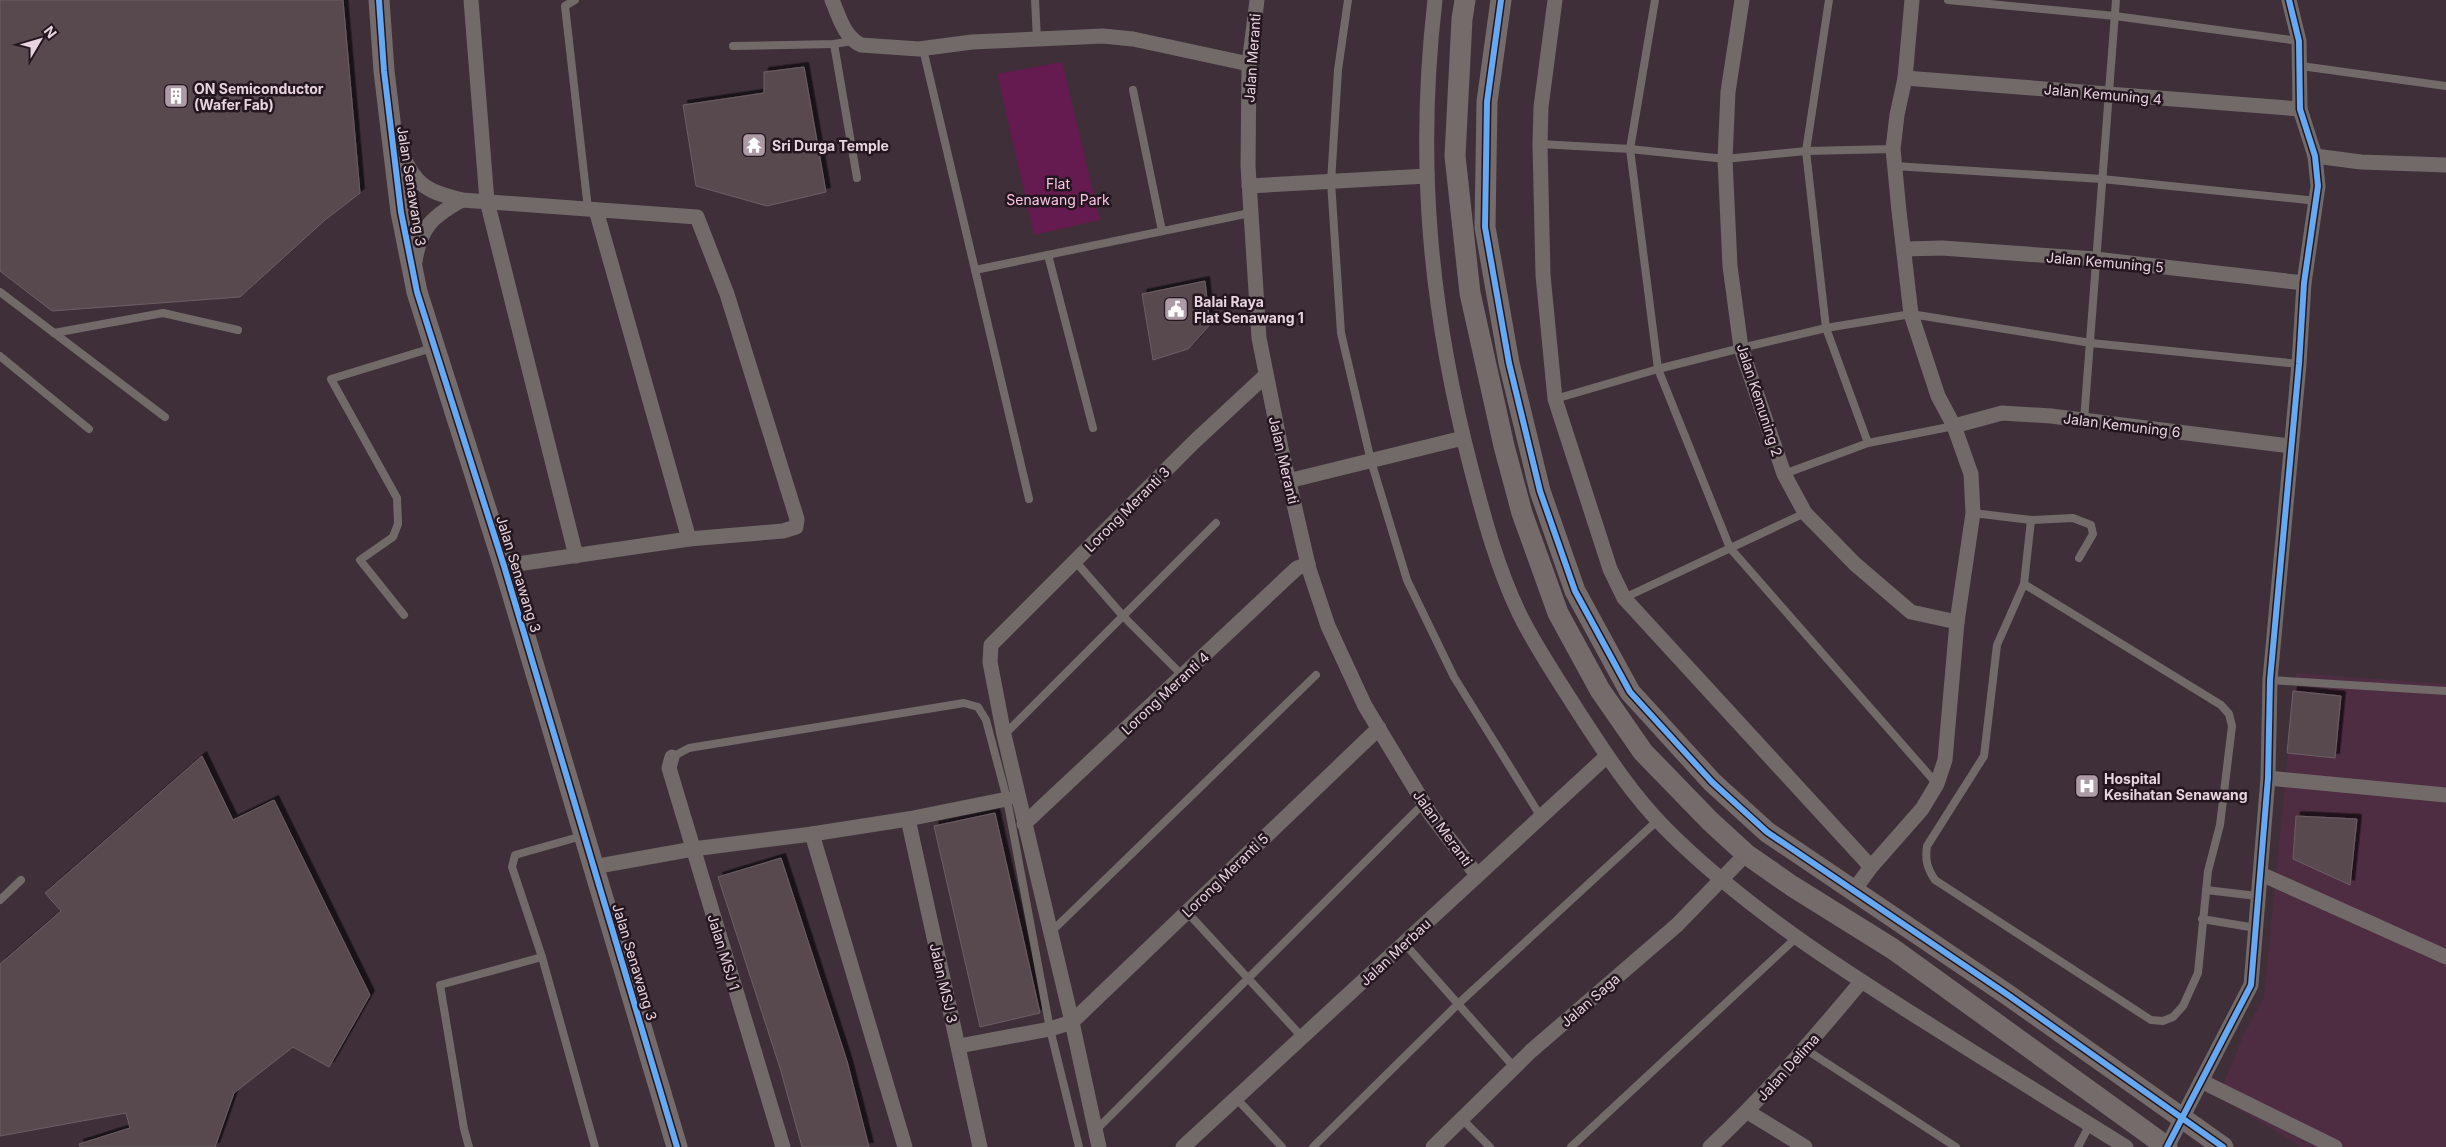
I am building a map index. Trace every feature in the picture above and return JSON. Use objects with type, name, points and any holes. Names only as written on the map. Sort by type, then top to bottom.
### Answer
[{"type":"street","name":"Jalan Senawang 3","points":[[379,0],[391,134],[402,212],[414,274],[434,348],[504,566],[677,1147]]},
{"type":"street","points":[[472,0],[486,202],[576,556]]},
{"type":"street","points":[[832,0],[852,41],[861,45],[923,49],[972,42],[1103,36],[1133,39],[1249,64]]},
{"type":"street","name":"Jalan Meranti","points":[[1257,0],[1249,64],[1249,186],[1260,338],[1265,376],[1308,564],[1328,626],[1365,706],[1424,804],[1477,875]]},
{"type":"street","points":[[1435,0],[1425,136],[1429,234],[1438,314],[1463,438],[1491,547],[1520,615],[1607,756],[1658,820],[1722,880],[1797,937],[1861,982],[2126,1147]]},
{"type":"street","points":[[1466,0],[1462,19],[1455,156],[1470,293],[1504,446],[1522,513],[1558,613],[1600,690],[1643,752],[1710,821],[1746,854],[1792,886],[1893,949],[2167,1147],[2250,985],[2268,778],[2270,680],[2299,364],[2304,283],[2317,201],[2315,156],[2300,109],[2301,66],[2299,41],[2289,0]]},
{"type":"street","points":[[1501,0],[1487,102],[1484,226],[1509,363],[1540,491],[1575,591],[1630,692],[1712,782],[1767,832],[2008,995],[2223,1147]]},
{"type":"street","points":[[1555,0],[1541,107],[1543,275],[1555,399],[1610,569],[1624,598],[1871,867]]},
{"type":"street","name":"Jalan Kemuning 2","points":[[1742,0],[1728,92],[1725,159],[1730,266],[1741,348],[1784,474],[1804,513],[1855,564],[1911,612],[1957,622]]},
{"type":"street","points":[[1854,890],[1871,867],[1922,810],[1937,784],[1945,760],[1957,622],[1973,513],[1971,474],[1954,426],[1938,396],[1911,314],[1893,149],[1897,115],[1905,78],[1912,0]]},
{"type":"street","name":"Jalan Kemuning 4","points":[[1905,78],[2300,109]]},
{"type":"street","points":[[391,134],[409,169],[422,185],[437,194],[462,200],[697,217],[727,294],[797,519],[796,527],[782,532],[689,539],[504,566]]},
{"type":"street","points":[[2315,156],[2361,162],[2446,165]]},
{"type":"street","points":[[1249,186],[1427,176]]},
{"type":"street","points":[[414,274],[418,244],[425,229],[437,214],[462,200]]},
{"type":"street","points":[[592,209],[689,539]]},
{"type":"street","name":"Jalan Kemuning 5","points":[[1905,249],[1942,248],[2095,258],[2304,283]]},
{"type":"street","name":"Lorong Meranti 3","points":[[1004,735],[990,662],[991,645],[1194,442],[1265,376]]},
{"type":"street","name":"Jalan Kemuning 6","points":[[1954,426],[2002,413],[2051,416],[2290,446]]},
{"type":"street","points":[[1288,482],[1463,438]]},
{"type":"street","name":"Lorong Meranti 4","points":[[1024,824],[1296,568],[1308,564]]},
{"type":"street","name":"Lorong Meranti 5","points":[[1072,1022],[1378,728]]},
{"type":"street","points":[[1004,735],[1072,1022],[1098,1147]]},
{"type":"street","name":"Jalan Merbau","points":[[1182,1147],[1607,756]]},
{"type":"street","name":"Jalan MSJ 1","points":[[672,757],[669,768],[784,1147]]},
{"type":"street","points":[[2268,778],[2446,794]]},
{"type":"street","points":[[593,868],[693,850],[908,819],[1007,799]]},
{"type":"street","name":"Jalan MSJ 3","points":[[908,819],[980,1147]]},
{"type":"street","points":[[812,834],[905,1147]]},
{"type":"street","name":"Jalan Saga","points":[[1433,1147],[1514,1067],[1677,925],[1746,854]]},
{"type":"street","points":[[2261,874],[2446,957]]},
{"type":"street","name":"Jalan Delima","points":[[1710,1147],[1748,1112],[1805,1049],[1861,982]]},
{"type":"street","points":[[959,1046],[1050,1029],[1072,1022]]},
{"type":"street","points":[[2201,1081],[2335,1147]]},
{"type":"street","points":[[1748,1112],[1805,1147]]},
{"type":"lane","points":[[574,0],[565,6],[592,209]]},
{"type":"lane","points":[[1035,0],[1037,39]]},
{"type":"lane","points":[[1348,0],[1338,70],[1331,182],[1341,333],[1371,461],[1407,580],[1454,677],[1541,817]]},
{"type":"lane","points":[[1655,0],[1630,148],[1658,369],[1730,548],[1937,784]]},
{"type":"lane","points":[[1829,0],[1806,151],[1826,328],[1868,443]]},
{"type":"lane","points":[[1948,0],[2115,16],[2299,41]]},
{"type":"lane","points":[[2084,420],[2116,0]]},
{"type":"lane","points":[[733,46],[834,44],[852,41]]},
{"type":"lane","points":[[834,44],[857,178]]},
{"type":"lane","points":[[923,49],[1029,499]]},
{"type":"lane","points":[[2301,66],[2446,86]]},
{"type":"lane","points":[[1133,90],[1162,231]]},
{"type":"lane","points":[[1540,144],[1630,148],[1725,159],[1806,151],[1893,149]]},
{"type":"lane","points":[[1894,166],[2102,179],[2317,201]]},
{"type":"lane","points":[[975,270],[1250,213]]},
{"type":"lane","points":[[1048,255],[1093,428]]},
{"type":"lane","points":[[0,292],[165,417]]},
{"type":"lane","points":[[54,333],[163,313],[238,330]]},
{"type":"lane","points":[[1555,399],[1658,369],[1741,348],[1826,328],[1911,314],[2091,343],[2299,364]]},
{"type":"lane","points":[[404,615],[360,560],[393,537],[398,524],[397,498],[331,379],[434,348]]},
{"type":"lane","points":[[0,356],[89,429]]},
{"type":"lane","points":[[1784,474],[1868,443],[1954,426]]},
{"type":"lane","points":[[1624,598],[1804,513]]},
{"type":"lane","points":[[1973,513],[2031,520],[2072,518],[2091,525],[2093,534],[2079,558]]},
{"type":"lane","points":[[2024,584],[2221,705],[2229,714],[2232,726],[2220,825],[2208,871],[2198,973],[2182,1006],[2173,1017],[2163,1020],[2151,1020],[1935,880],[1928,870],[1925,858],[1926,846],[1984,756],[1997,645],[2024,584],[2031,520]]},
{"type":"lane","points":[[1004,735],[1216,523]]},
{"type":"lane","points":[[1075,561],[1122,616],[1183,676]]},
{"type":"lane","points":[[1050,933],[1316,675]]},
{"type":"lane","points":[[2270,680],[2446,691]]},
{"type":"lane","points":[[672,757],[690,748],[964,703],[978,706],[986,720],[1007,799],[1050,1029],[1079,1147]]},
{"type":"lane","points":[[1095,1131],[1424,804]]},
{"type":"lane","points":[[1313,1147],[1458,1004],[1658,820]]},
{"type":"lane","points":[[584,835],[515,855],[512,867],[542,957],[595,1147]]},
{"type":"lane","points":[[0,900],[21,880]]},
{"type":"lane","points":[[2206,890],[2257,896]]},
{"type":"lane","points":[[1187,912],[1302,1037]]},
{"type":"lane","points":[[2202,920],[2256,928]]},
{"type":"lane","points":[[1571,1147],[1797,937]]},
{"type":"lane","points":[[1404,943],[1514,1067]]},
{"type":"lane","points":[[469,1147],[464,1129],[440,985],[542,957]]},
{"type":"lane","points":[[1805,1049],[1956,1147]]},
{"type":"lane","points":[[1236,1098],[1282,1147]]},
{"type":"lane","points":[[1462,1118],[1490,1147]]},
{"type":"lane","points":[[2078,1147],[2090,1124]]},
{"type":"shaded area","points":[[2296,673],[2446,684],[2446,1147],[2302,1147],[2218,1097],[2244,1034],[2264,997]]},
{"type":"green space","name":"Flat Senawang Park","points":[[1062,62],[1100,220],[1034,235],[997,74]]},
{"type":"building","name":"ON Semiconductor (Wafer Fab)","points":[[0,0],[343,0],[360,193],[325,220],[240,297],[52,311],[0,271]]},
{"type":"building","name":"Sri Durga Temple","points":[[804,67],[826,192],[767,206],[696,186],[683,105],[764,93],[764,72]]},
{"type":"building","name":"Balai Raya Flat Senawang 1","points":[[1205,281],[1210,325],[1188,349],[1153,360],[1142,294]]},
{"type":"building","points":[[2293,691],[2341,696],[2335,758],[2287,753]]},
{"type":"building","points":[[202,756],[233,820],[274,800],[370,995],[329,1067],[293,1047],[234,1093],[215,1147],[80,1147],[79,1144],[130,1128],[126,1113],[0,1136],[0,964],[61,911],[45,893]]},
{"type":"building","points":[[995,813],[1040,1013],[980,1027],[934,826]]},
{"type":"building","points":[[2296,816],[2357,819],[2350,885],[2293,859]]},
{"type":"building","points":[[781,858],[847,1061],[869,1147],[802,1147],[780,1068],[718,877]]},
{"type":"cycle path","points":[[379,0],[384,71],[401,212],[417,292],[504,566],[677,1147]]},
{"type":"cycle path","points":[[1501,0],[1487,102],[1485,227],[1509,363],[1540,491],[1575,591],[1630,692],[1712,782],[1767,832],[2008,995],[2223,1147]]},
{"type":"cycle path","points":[[2167,1147],[2251,985],[2268,778],[2270,680],[2299,364],[2304,283],[2318,186],[2315,156],[2300,109],[2299,41],[2289,0]]},
{"type":"place","name":"ON Semiconductor (Wafer Fab)","points":[[176,96]]},
{"type":"place","name":"Sri Durga Temple","points":[[754,145]]},
{"type":"place","name":"Balai Raya Flat Senawang 1","points":[[1176,309]]},
{"type":"place","name":"Hospital Kesihatan Senawang","points":[[2087,786]]}]
